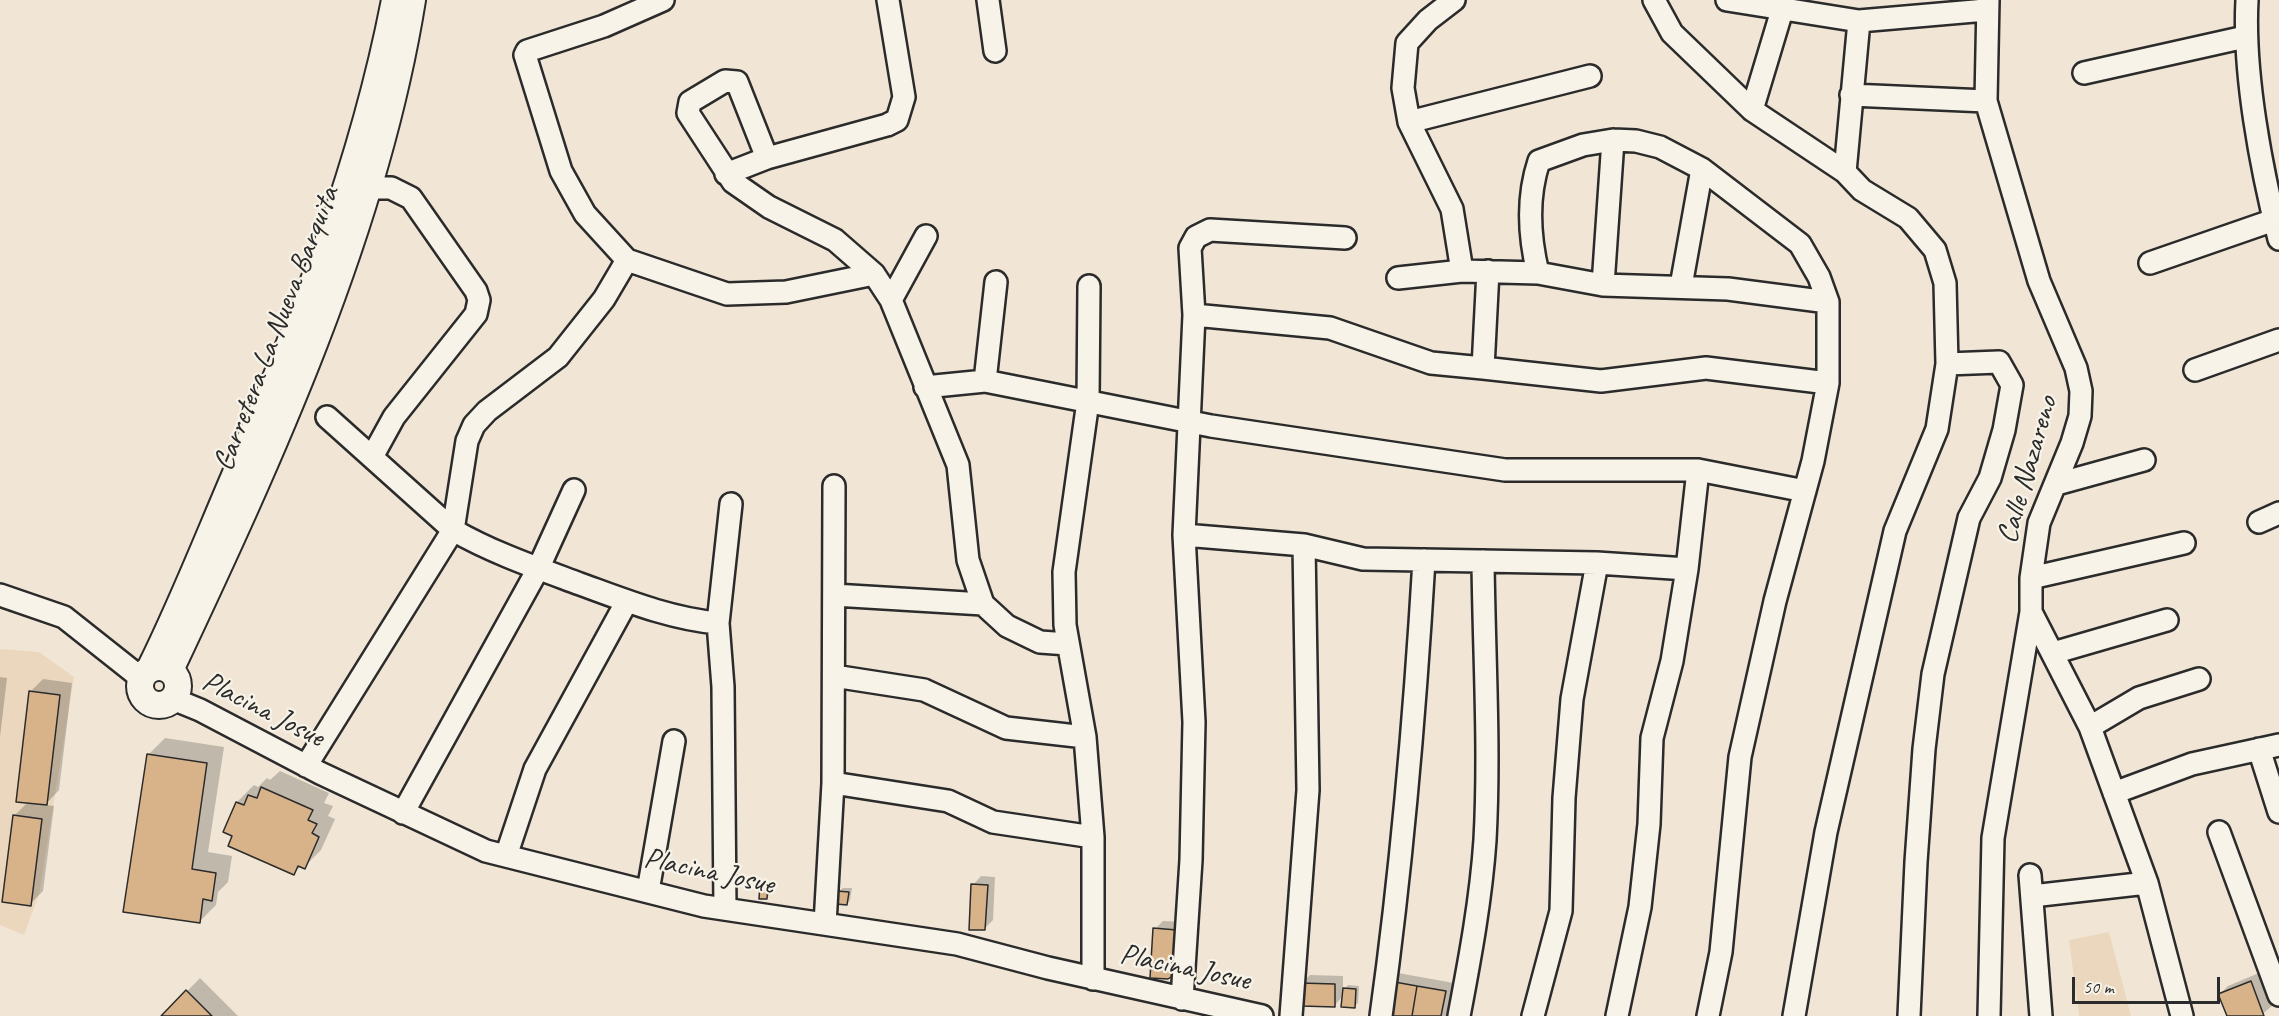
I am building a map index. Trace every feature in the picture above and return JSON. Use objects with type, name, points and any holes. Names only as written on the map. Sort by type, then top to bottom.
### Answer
[{"type":"street","name":"Carretera La Nueva Barquita","points":[[154,672],[295,389],[346,256],[367,188],[395,0]]},
{"type":"street","name":"Carretera La Nueva Barquita","points":[[154,672],[275,383],[379,117],[412,0]]},
{"type":"street","points":[[663,0],[604,26],[527,51],[525,55],[561,171],[585,214],[627,260],[727,294],[786,292],[874,274]]},
{"type":"street","points":[[726,174],[766,158],[887,125],[897,120],[904,97],[888,0]]},
{"type":"street","points":[[988,0],[995,51]]},
{"type":"street","points":[[1454,0],[1428,20],[1407,43],[1403,88],[1408,122],[1452,209],[1462,271]]},
{"type":"street","points":[[1654,0],[1672,33],[1752,110],[1845,172],[1862,190],[1908,218],[1935,250],[1945,283],[1947,364],[1937,429],[1895,531],[1826,832],[1794,1016]]},
{"type":"street","points":[[1727,0],[1859,21],[1987,5]]},
{"type":"street","points":[[2150,262],[2277,229],[2273,190],[2245,37],[2247,0]]},
{"type":"street","name":"Calle Nazareno","points":[[1987,5],[1986,101],[2039,281],[2076,368],[2081,391],[2080,416],[2057,484],[2038,523],[2031,578],[2031,612],[2090,727],[2147,883],[2182,1016]]},
{"type":"street","points":[[1752,110],[1783,8]]},
{"type":"street","points":[[1845,172],[1859,21]]},
{"type":"street","points":[[2084,72],[2245,37]]},
{"type":"street","points":[[1408,122],[1590,76]]},
{"type":"street","points":[[766,158],[737,82],[725,81],[690,102],[688,113],[733,182],[769,207],[835,240],[874,274],[891,300],[958,465],[968,560],[983,604],[1007,626],[1040,642],[1068,644]]},
{"type":"street","points":[[1851,95],[1986,101]]},
{"type":"street","points":[[1603,285],[1612,140]]},
{"type":"street","points":[[1538,273],[1532,247],[1531,203],[1533,178],[1539,161],[1583,145],[1612,140],[1636,141],[1660,147],[1702,169],[1800,244],[1819,277],[1828,302],[1828,383],[1805,491],[1775,601],[1740,757],[1721,952],[1708,1016]]},
{"type":"street","points":[[1681,286],[1702,169]]},
{"type":"street","points":[[367,188],[391,188],[411,198],[476,291],[479,300],[476,314],[394,417],[372,457]]},
{"type":"street","points":[[1182,999],[1191,860],[1194,722],[1184,535],[1194,315],[1190,248],[1196,237],[1210,230],[1345,238]]},
{"type":"street","points":[[891,300],[926,236]]},
{"type":"street","points":[[306,766],[453,530],[467,441],[474,426],[487,411],[558,357],[604,299],[627,260]]},
{"type":"street","points":[[1398,278],[1462,271],[1538,273],[1603,285],[1681,286],[1828,302]]},
{"type":"street","points":[[1483,368],[1488,271]]},
{"type":"street","points":[[984,381],[996,282]]},
{"type":"street","points":[[1089,286],[1088,401],[1064,572],[1068,644],[1085,737],[1093,837],[1093,979]]},
{"type":"street","points":[[1194,315],[1330,328],[1431,363],[1601,381],[1706,368],[1828,383]]},
{"type":"street","points":[[2195,370],[2279,340]]},
{"type":"street","points":[[1909,1016],[1924,749],[1934,674],[1969,518],[1990,477],[2004,430],[2012,385],[1999,362],[1947,364]]},
{"type":"street","points":[[925,387],[984,381],[1334,446],[1505,470],[1698,470],[1805,491]]},
{"type":"street","points":[[327,417],[453,530],[504,556],[627,601],[704,622],[718,623]]},
{"type":"street","points":[[2057,484],[2144,460]]},
{"type":"street","points":[[1617,1016],[1640,907],[1649,824],[1652,738],[1672,661],[1687,569],[1698,470]]},
{"type":"street","points":[[825,924],[833,783],[834,486]]},
{"type":"street","points":[[403,813],[538,569],[574,490]]},
{"type":"street","points":[[725,909],[723,687],[718,623],[731,504]]},
{"type":"street","points":[[2259,522],[2279,513]]},
{"type":"street","points":[[1184,535],[1304,545],[1362,559],[1597,563],[1687,569]]},
{"type":"street","points":[[2031,578],[2184,543]]},
{"type":"street","points":[[1291,1016],[1308,790],[1304,545]]},
{"type":"street","points":[[1381,1016],[1394,916],[1418,660],[1424,560]]},
{"type":"street","points":[[1460,1016],[1472,944],[1484,843],[1487,787],[1483,561]]},
{"type":"street","points":[[1533,1016],[1561,910],[1564,798],[1572,699],[1597,563]]},
{"type":"street","points":[[0,595],[64,617],[154,672],[177,681],[177,694],[160,706],[150,703],[142,695],[154,672]]},
{"type":"street","points":[[834,595],[983,604]]},
{"type":"street","points":[[506,856],[535,769],[627,601]]},
{"type":"street","points":[[1989,1016],[1994,838],[2031,612]]},
{"type":"street","points":[[2053,653],[2167,620]]},
{"type":"street","points":[[834,676],[924,690],[1005,728],[1085,737]]},
{"type":"street","points":[[2090,727],[2139,698],[2199,679]]},
{"type":"street","name":"Placina Josue","points":[[173,699],[200,710],[306,766],[486,851],[725,909],[957,944],[1093,979],[1262,1016]]},
{"type":"street","points":[[648,891],[674,741]]},
{"type":"street","points":[[2114,794],[2192,764],[2269,747],[2279,812]]},
{"type":"street","points":[[833,783],[948,801],[993,822],[1093,837]]},
{"type":"street","points":[[2219,832],[2279,994]]},
{"type":"street","points":[[2041,1016],[2031,886],[2147,883]]},
{"type":"shaded area","points":[[0,649],[39,652],[74,677],[39,894],[24,935],[0,925]]},
{"type":"shaded area","points":[[2109,932],[2131,1016],[2079,1016],[2069,940]]},
{"type":"building","points":[[29,691],[60,695],[47,805],[16,802]]},
{"type":"building","points":[[147,754],[207,763],[192,869],[216,873],[212,901],[203,899],[200,923],[123,912]]},
{"type":"building","points":[[261,787],[313,810],[308,820],[317,824],[312,833],[319,837],[305,869],[298,866],[294,875],[228,846],[232,836],[223,832],[236,802],[244,805],[248,795],[257,798]]},
{"type":"building","points":[[13,815],[42,819],[31,906],[2,902]]},
{"type":"building","points":[[971,884],[988,885],[985,930],[969,930]]},
{"type":"building","points":[[760,885],[768,886],[767,899],[759,899]]},
{"type":"building","points":[[837,891],[849,892],[847,905],[836,904]]},
{"type":"building","points":[[1153,928],[1177,930],[1174,975],[1168,979],[1150,978]]},
{"type":"building","points":[[1389,981],[1417,986],[1412,1016],[1387,1016]]},
{"type":"building","points":[[2251,981],[2264,1016],[2227,1016],[2218,994]]},
{"type":"building","points":[[1300,983],[1335,984],[1335,1007],[1301,1006]]},
{"type":"building","points":[[1417,986],[1446,991],[1441,1016],[1412,1016]]},
{"type":"building","points":[[1343,988],[1356,989],[1355,1008],[1341,1007]]},
{"type":"building","points":[[186,990],[212,1016],[161,1016]]}]
